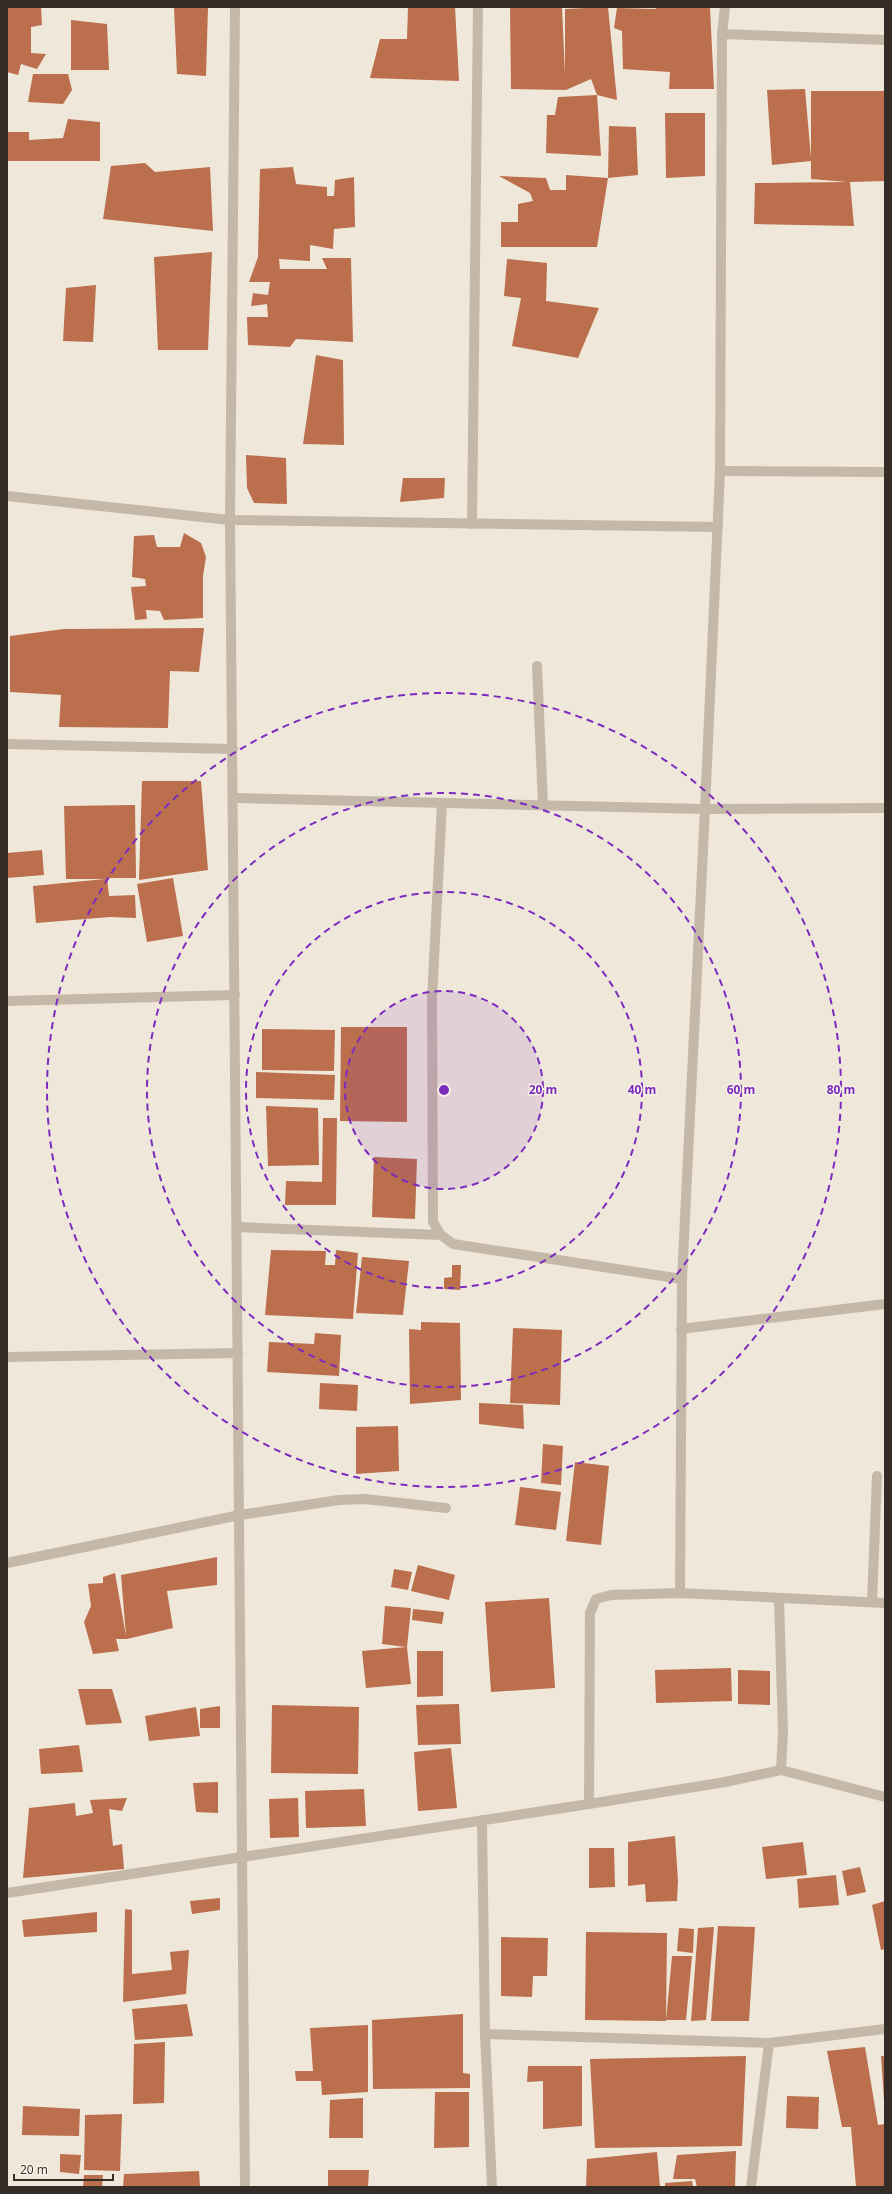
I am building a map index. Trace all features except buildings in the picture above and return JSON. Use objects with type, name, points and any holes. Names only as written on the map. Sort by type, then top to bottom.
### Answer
[{"type":"street","points":[[235,7],[230,520],[245,2187]]},
{"type":"street","points":[[472,524],[478,7]]},
{"type":"street","points":[[680,1592],[682,1279],[720,471],[722,34],[725,7]]},
{"type":"street","points":[[722,34],[885,40]]},
{"type":"street","points":[[720,471],[885,472]]},
{"type":"street","points":[[7,496],[230,520],[718,527]]},
{"type":"street","points":[[537,666],[543,805]]},
{"type":"street","points":[[7,744],[233,749]]},
{"type":"street","points":[[233,798],[705,809],[885,808]]},
{"type":"street","points":[[442,803],[432,999],[434,1222],[441,1235],[453,1244],[682,1279]]},
{"type":"street","points":[[7,1001],[235,995]]},
{"type":"street","points":[[237,1227],[441,1235]]},
{"type":"street","points":[[681,1329],[885,1304]]},
{"type":"street","points":[[7,1357],[238,1353]]},
{"type":"street","points":[[872,1602],[877,1476]]},
{"type":"street","points":[[7,1563],[240,1514],[339,1500],[365,1499],[446,1508]]},
{"type":"street","points":[[589,1804],[590,1613],[596,1599],[611,1595],[680,1592],[778,1599],[885,1603]]},
{"type":"street","points":[[778,1599],[783,1733],[781,1770]]},
{"type":"street","points":[[7,1893],[589,1804],[725,1782],[781,1770],[885,1797]]},
{"type":"street","points":[[482,1820],[485,2034],[492,2187]]},
{"type":"street","points":[[485,2034],[769,2043],[885,2029]]},
{"type":"street","points":[[750,2187],[769,2043]]}]
